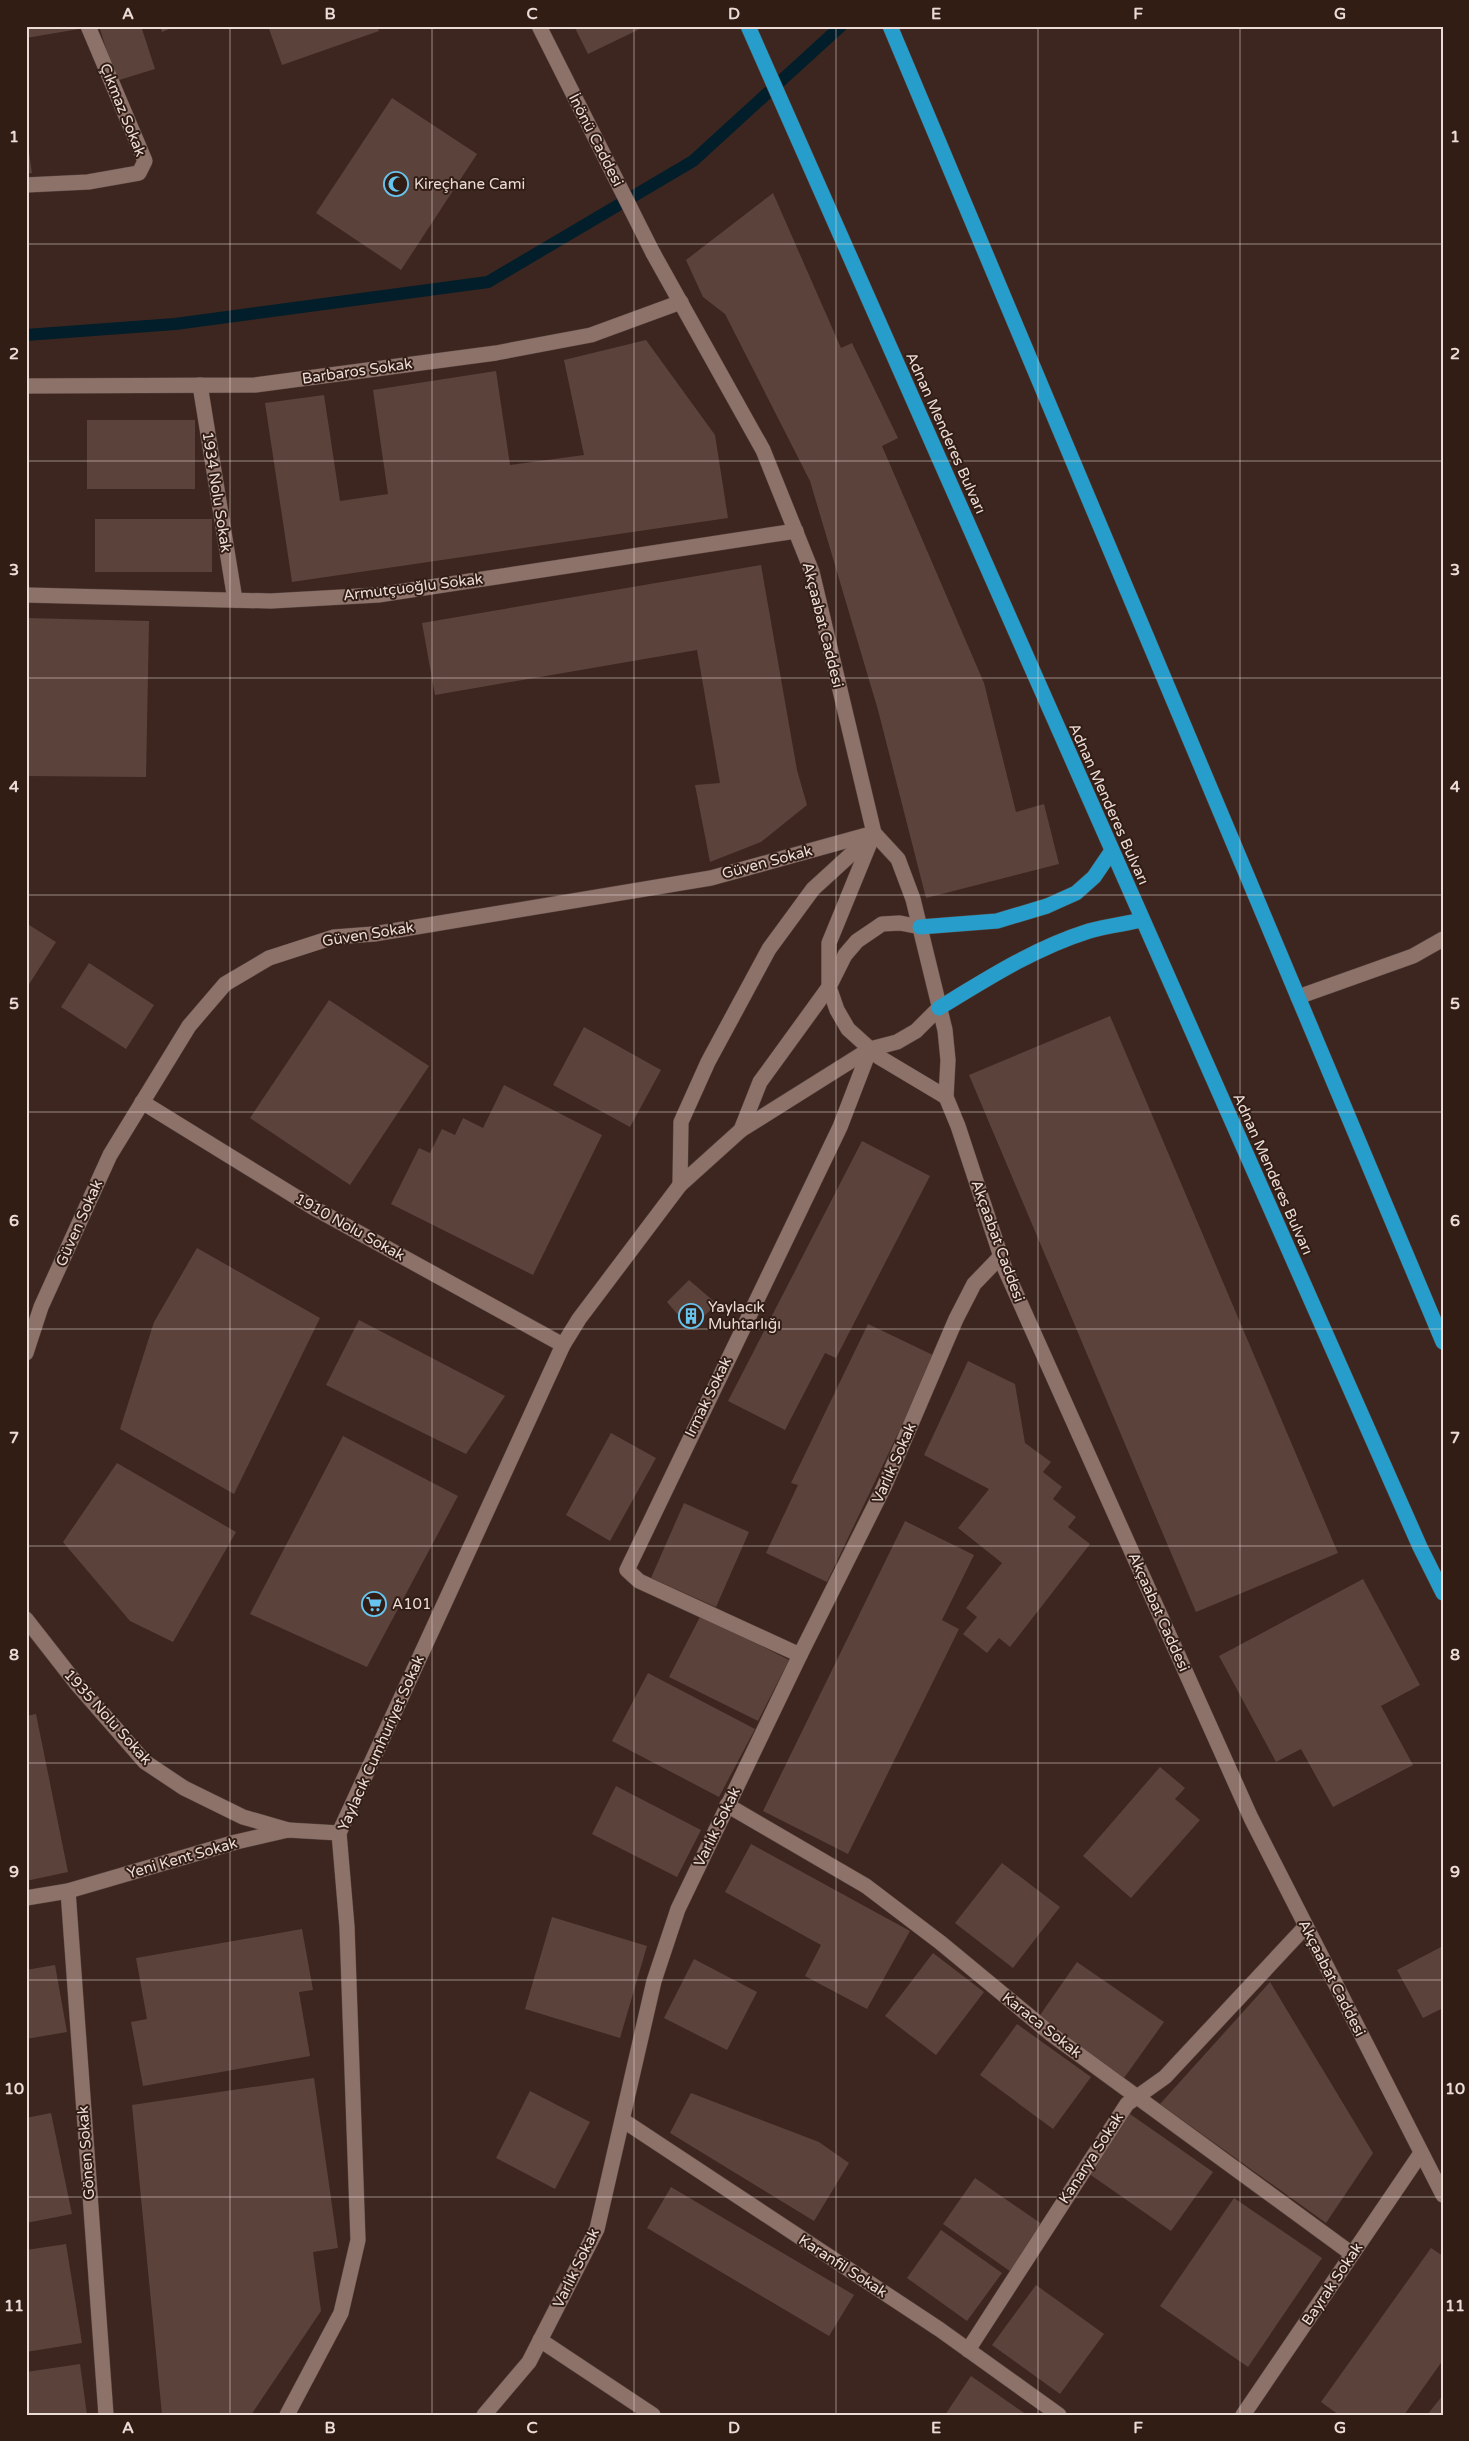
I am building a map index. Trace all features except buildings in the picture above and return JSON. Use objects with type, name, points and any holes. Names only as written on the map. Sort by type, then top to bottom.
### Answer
[{"type":"highway","name":"Adnan Menderes Bulvarı","points":[[748,26],[1412,1529],[1443,1593]]},
{"type":"highway","points":[[890,26],[1443,1342]]},
{"type":"highway","points":[[920,927],[997,921],[1048,906],[1076,893],[1094,877],[1112,852]]},
{"type":"highway","points":[[940,1008],[1012,963],[1053,945],[1090,930],[1142,920]]},
{"type":"street","name":"Çıkmaz Sokak","points":[[26,185],[88,182],[139,172],[145,161],[88,26]]},
{"type":"street","name":"İnönü Caddesi","points":[[539,26],[653,253]]},
{"type":"street","name":"Akçaabat Caddesi","points":[[653,253],[763,450],[812,572],[874,833],[898,859],[913,899],[940,1008],[948,1060],[946,1097],[958,1126],[1001,1256],[1251,1818],[1443,2194]]},
{"type":"street","name":"Barbaros Sokak","points":[[26,386],[255,384],[496,353],[591,335],[681,302]]},
{"type":"street","name":"1934 Nolu Sokak","points":[[200,385],[235,600]]},
{"type":"street","name":"Armutçuoğlu Sokak","points":[[26,595],[271,602],[378,594],[796,531]]},
{"type":"street","points":[[874,833],[829,943],[829,987],[837,1010],[848,1029],[870,1049],[946,1097]]},
{"type":"street","points":[[680,1185],[681,1122],[708,1062],[769,949],[813,889],[874,833]]},
{"type":"street","name":"Güven Sokak","points":[[26,1353],[41,1307],[110,1155],[188,1026],[225,984],[269,958],[304,945],[334,937],[374,934],[711,878],[874,833]]},
{"type":"street","points":[[829,987],[856,941],[868,933],[882,924],[900,923],[920,927]]},
{"type":"street","points":[[1298,997],[1413,956],[1443,939]]},
{"type":"street","name":"Yaylacık Cumhuriyet Sokak","points":[[741,1130],[760,1082],[829,987]]},
{"type":"street","points":[[870,1049],[896,1042],[916,1031],[940,1008]]},
{"type":"street","name":"Yaylacık Cumhuriyet Sokak","points":[[287,2415],[341,2314],[358,2240],[347,1927],[339,1833],[563,1345],[578,1319],[680,1185],[741,1130],[870,1049]]},
{"type":"street","name":"Irmak Sokak","points":[[800,1655],[639,1581],[627,1570],[840,1127],[870,1049]]},
{"type":"street","name":"1910 Nolu Sokak","points":[[142,1102],[314,1208],[563,1345]]},
{"type":"street","name":"Varlık Sokak","points":[[484,2415],[528,2362],[597,2229],[624,2120],[657,1972],[678,1910],[800,1655],[884,1487],[956,1319],[974,1284],[1001,1256]]},
{"type":"street","name":"1935 Nolu Sokak","points":[[26,1620],[76,1682],[145,1762],[184,1788],[243,1817],[288,1830]]},
{"type":"street","name":"Karaca Sokak","points":[[728,1805],[866,1886],[941,1943],[1051,2034],[1352,2254]]},
{"type":"street","name":"Yeni Kent Sokak","points":[[26,1898],[68,1891],[236,1842],[288,1830],[339,1833]]},
{"type":"street","name":"Gönen Sokak","points":[[68,1891],[106,2415]]},
{"type":"street","name":"Kanarya Sokak","points":[[968,2350],[1127,2104],[1165,2077],[1306,1926]]},
{"type":"street","name":"Karanfil Sokak","points":[[624,2120],[968,2350],[1059,2415]]},
{"type":"street","name":"Bayrak Sokak","points":[[1243,2415],[1421,2153]]},
{"type":"street","points":[[540,2340],[653,2415]]},
{"type":"waterway","points":[[26,335],[175,324],[488,282],[693,161],[841,26]]},
{"type":"place","name":"Kireçhane Cami","points":[[396,184]]},
{"type":"place","name":"Yaylacık Muhtarlığı","points":[[691,1316]]},
{"type":"place","name":"A101","points":[[374,1604]]}]
